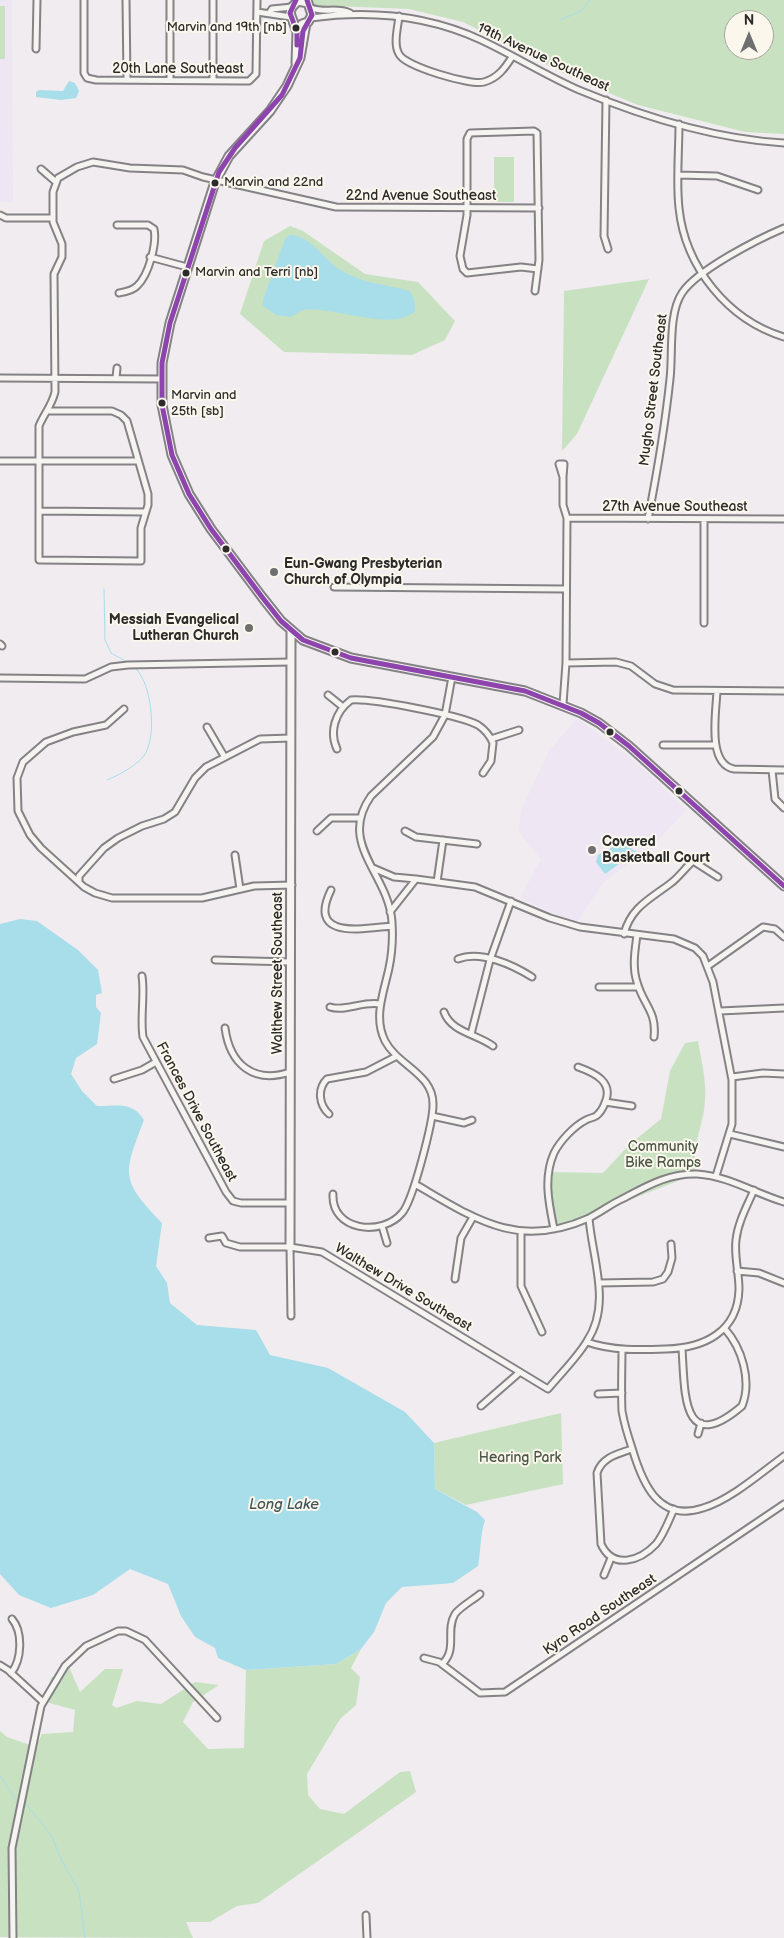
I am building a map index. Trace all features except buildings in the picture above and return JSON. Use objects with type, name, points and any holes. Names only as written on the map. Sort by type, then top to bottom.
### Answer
[{"type":"street","points":[[36,49],[37,0]]},
{"type":"street","name":"20th Lane Southeast","points":[[84,0],[84,73],[87,78],[96,80],[249,81],[256,74],[257,12]]},
{"type":"street","points":[[126,0],[127,80]]},
{"type":"street","points":[[170,0],[170,80]]},
{"type":"street","points":[[213,0],[213,81]]},
{"type":"street","points":[[257,0],[257,12],[270,12],[272,15],[292,19],[297,24],[350,13]]},
{"type":"street","points":[[270,12],[272,9],[295,3],[309,4],[321,11],[342,10],[350,13]]},
{"type":"street","points":[[295,3],[292,19],[298,38],[296,62],[287,86],[276,103],[229,156],[216,179],[168,330],[162,379],[162,405],[167,436],[176,467],[186,489],[249,580],[291,631],[312,646],[341,656],[524,691],[563,704],[599,723],[616,735],[784,886]]},
{"type":"street","points":[[296,62],[300,58],[309,20],[309,4]]},
{"type":"street","name":"19th Avenue Southeast","points":[[350,13],[399,16],[454,29],[551,77],[606,100],[679,124],[729,136],[784,143]]},
{"type":"street","points":[[399,16],[397,48],[400,58],[409,64],[466,83],[478,84],[498,76],[512,57]]},
{"type":"street","points":[[606,100],[604,236],[608,248]]},
{"type":"street","points":[[679,124],[678,175],[681,223],[690,251],[702,274],[720,297],[739,314],[761,328],[784,337]]},
{"type":"street","points":[[535,291],[538,269],[539,137],[534,131],[470,133],[467,140],[468,208],[461,251],[461,262],[465,271],[538,269]]},
{"type":"street","name":"22nd Avenue Southeast","points":[[56,182],[77,167],[93,162],[130,168],[184,170],[336,207],[539,208]]},
{"type":"street","points":[[40,169],[56,182],[53,192],[53,218],[62,244],[62,257],[54,274],[55,392],[39,426],[39,560],[141,561],[141,528],[146,512],[148,494],[126,421],[121,415],[112,411],[47,411]]},
{"type":"street","points":[[678,175],[716,176],[758,190]]},
{"type":"street","points":[[0,215],[6,218],[53,218]]},
{"type":"street","points":[[117,224],[148,225],[154,229],[156,237],[142,281],[132,290],[118,294]]},
{"type":"street","name":"Mugho Street Southeast","points":[[648,519],[670,381],[675,309],[685,289],[702,274],[754,242],[784,228]]},
{"type":"street","points":[[150,257],[187,267]]},
{"type":"street","points":[[116,368],[116,378]]},
{"type":"street","points":[[0,378],[162,379]]},
{"type":"street","points":[[0,460],[138,461]]},
{"type":"street","points":[[563,477],[563,505],[567,518],[564,589],[566,663],[563,704]]},
{"type":"street","points":[[39,511],[146,512]]},
{"type":"street","name":"27th Avenue Southeast","points":[[567,518],[784,519]]},
{"type":"street","points":[[704,519],[704,623]]},
{"type":"street","points":[[334,587],[564,589]]},
{"type":"street","name":"Walthew Street Southeast","points":[[290,1316],[291,631]]},
{"type":"street","points":[[0,678],[85,679],[111,667],[128,665],[291,662]]},
{"type":"street","points":[[566,663],[616,662],[631,666],[655,684],[665,688],[716,692],[784,691]]},
{"type":"street","points":[[333,1194],[334,1207],[343,1219],[357,1227],[382,1226],[394,1221],[408,1205],[432,1116],[431,1089],[422,1078],[395,1056],[380,1029],[380,1004],[391,958],[392,926],[386,893],[362,850],[359,830],[360,818],[371,796],[428,743],[445,715],[452,677]]},
{"type":"street","points":[[716,692],[716,755],[726,768],[784,770]]},
{"type":"street","points":[[328,695],[343,707]]},
{"type":"street","points":[[337,749],[334,742],[334,726],[343,707],[351,700],[362,700],[445,715],[477,725],[491,738],[493,751],[491,761],[483,773]]},
{"type":"street","points":[[124,709],[106,725],[73,732],[46,742],[29,755],[20,768],[17,788],[20,818],[41,848],[90,891],[112,898],[197,898],[254,886],[292,885]]},
{"type":"street","points":[[207,727],[224,756]]},
{"type":"street","points":[[491,738],[519,730]]},
{"type":"street","points":[[79,880],[79,876],[111,843],[133,830],[164,819],[176,812],[198,774],[224,756],[260,739],[291,738]]},
{"type":"street","points":[[663,745],[716,745]]},
{"type":"street","points":[[772,770],[775,799],[784,808]]},
{"type":"street","points":[[318,831],[331,818],[360,818]]},
{"type":"street","points":[[405,831],[416,837],[477,844]]},
{"type":"street","points":[[437,882],[443,840]]},
{"type":"street","points":[[235,855],[240,889]]},
{"type":"street","points":[[624,934],[627,922],[636,909],[670,884],[693,861],[718,877]]},
{"type":"street","points":[[373,867],[394,877],[475,887],[568,924],[624,934],[674,939],[688,944],[703,956],[708,966],[720,1011],[732,1077],[734,1101],[730,1134],[716,1176]]},
{"type":"street","points":[[390,912],[416,879]]},
{"type":"street","points":[[331,890],[327,898],[327,914],[331,924],[335,927],[348,929],[392,926]]},
{"type":"street","points":[[471,1034],[490,960],[511,901]]},
{"type":"street","points":[[708,966],[763,927],[775,929],[784,936]]},
{"type":"street","points":[[637,935],[634,964],[638,987],[655,1020],[654,1038]]},
{"type":"street","points":[[458,959],[471,956],[490,960],[519,969],[532,977]]},
{"type":"street","points":[[215,960],[291,962]]},
{"type":"street","name":"Frances Drive Southeast","points":[[142,976],[141,1020],[143,1037],[214,1174],[233,1201],[250,1204],[289,1203]]},
{"type":"street","points":[[599,987],[638,987]]},
{"type":"street","points":[[330,1007],[337,1009],[364,1003],[380,1004]]},
{"type":"street","points":[[720,1011],[784,1008]]},
{"type":"street","points":[[444,1012],[447,1021],[454,1027],[493,1046]]},
{"type":"street","points":[[225,1028],[227,1040],[235,1056],[248,1072],[268,1076],[290,1072]]},
{"type":"street","points":[[330,1114],[323,1108],[320,1098],[321,1086],[327,1079],[366,1072],[395,1056]]},
{"type":"street","points":[[114,1079],[142,1070],[156,1062]]},
{"type":"street","points":[[554,1229],[549,1202],[548,1181],[554,1154],[573,1130],[584,1121],[596,1116],[605,1102],[609,1090],[598,1076],[578,1067]]},
{"type":"street","points":[[732,1077],[763,1073],[784,1074]]},
{"type":"street","points":[[605,1102],[632,1106]]},
{"type":"street","points":[[432,1116],[464,1123],[472,1120]]},
{"type":"street","points":[[730,1134],[784,1147]]},
{"type":"street","points":[[415,1184],[473,1217],[499,1227],[521,1231],[554,1229],[589,1218],[661,1179],[696,1174],[716,1176],[784,1202]]},
{"type":"street","points":[[589,1218],[599,1283],[599,1313],[587,1342],[622,1349],[682,1349],[703,1343],[725,1329],[737,1300],[737,1232],[754,1190]]},
{"type":"street","points":[[455,1279],[461,1238],[473,1217]]},
{"type":"street","points":[[382,1226],[387,1243]]},
{"type":"street","points":[[521,1231],[521,1286],[542,1332]]},
{"type":"street","name":"Walthew Drive Southeast","points":[[209,1238],[222,1236],[226,1243],[240,1247],[290,1247],[322,1252],[548,1389],[587,1342]]},
{"type":"street","points":[[599,1283],[653,1282],[663,1279],[668,1272],[672,1258],[671,1244]]},
{"type":"street","points":[[737,1272],[759,1273],[784,1283]]},
{"type":"street","points":[[682,1349],[686,1405],[691,1417],[700,1423],[709,1424],[717,1422],[737,1410],[744,1401],[744,1365],[734,1339],[725,1329]]},
{"type":"street","points":[[622,1349],[622,1412],[644,1484],[660,1502],[674,1508],[692,1511],[704,1508],[719,1501],[784,1456]]},
{"type":"street","points":[[482,1406],[520,1372]]},
{"type":"street","points":[[598,1394],[622,1393]]},
{"type":"street","points":[[698,1434],[700,1423]]},
{"type":"street","points":[[632,1449],[607,1458],[602,1463],[598,1473],[601,1544],[611,1558],[632,1560],[646,1552],[661,1537],[674,1508]]},
{"type":"street","name":"Kyro Road Southeast","points":[[424,1658],[432,1658],[442,1664],[480,1693],[505,1692],[784,1504]]},
{"type":"street","points":[[604,1575],[611,1558]]},
{"type":"street","points":[[442,1664],[452,1648],[451,1624],[455,1614],[480,1594]]},
{"type":"street","points":[[11,1673],[17,1662],[19,1647],[16,1628],[12,1620]]},
{"type":"street","points":[[13,1938],[12,1848],[43,1702],[61,1673],[76,1655],[98,1639],[118,1631],[126,1631],[145,1640],[217,1718]]},
{"type":"street","points":[[0,1666],[11,1673],[43,1702]]},
{"type":"street","points":[[366,1915],[367,1938]]},
{"type":"shaded area","points":[[0,0],[12,0],[13,202],[0,202]]},
{"type":"shaded area","points":[[577,718],[637,763],[686,810],[658,840],[602,884],[576,923],[520,898],[541,859],[522,836],[519,829],[521,810],[549,751]]},
{"type":"green space","points":[[297,0],[784,0],[784,134],[745,132],[638,105],[573,78],[463,22],[409,9],[309,5]]},
{"type":"green space","points":[[0,6],[5,6],[5,59],[0,59]]},
{"type":"green space","points":[[494,157],[514,157],[514,202],[494,202]]},
{"type":"green space","points":[[290,226],[303,231],[365,274],[418,282],[455,321],[445,340],[412,355],[284,352],[240,314],[264,241]]},
{"type":"green space","points":[[649,279],[577,434],[562,451],[564,291]]},
{"type":"green space","name":"Community Bike Ramps","points":[[698,1041],[704,1076],[705,1102],[695,1150],[696,1174],[554,1229],[547,1181],[549,1172],[603,1173],[630,1144],[661,1119],[670,1071],[685,1043]]},
{"type":"green space","name":"Hearing Park","points":[[561,1413],[563,1484],[466,1505],[435,1489],[434,1443]]},
{"type":"green space","points":[[361,1649],[351,1668],[360,1677],[356,1705],[340,1719],[307,1774],[308,1795],[320,1809],[344,1814],[400,1772],[410,1771],[416,1792],[258,1903],[237,1906],[210,1922],[186,1922],[193,1938],[0,1937],[0,1731],[7,1737],[36,1747],[42,1734],[73,1732],[75,1710],[46,1702],[51,1678],[69,1667],[80,1692],[105,1669],[123,1669],[112,1705],[116,1708],[137,1701],[161,1704],[195,1682],[219,1685],[193,1702],[183,1722],[208,1749],[244,1748],[246,1670],[336,1664]]},
{"type":"water","points":[[69,81],[75,83],[79,91],[76,98],[61,100],[36,97],[36,92],[39,90],[63,91]]},
{"type":"water","points":[[289,235],[303,238],[336,267],[353,277],[410,291],[414,299],[415,311],[405,317],[393,320],[316,310],[304,310],[290,317],[276,315],[263,306],[263,300],[285,239]]},
{"type":"water","points":[[622,842],[636,852],[605,874],[596,862],[598,855]]},
{"type":"water","name":"Long Lake","points":[[20,919],[37,921],[78,950],[98,970],[102,993],[96,995],[96,1007],[101,1013],[97,1044],[76,1058],[71,1074],[82,1091],[97,1106],[118,1105],[130,1107],[140,1114],[144,1120],[132,1153],[129,1176],[132,1186],[139,1196],[162,1223],[156,1266],[167,1283],[170,1303],[197,1325],[256,1330],[270,1355],[328,1368],[405,1412],[434,1443],[435,1489],[477,1512],[485,1520],[478,1566],[453,1583],[402,1587],[386,1603],[374,1632],[361,1649],[336,1664],[246,1670],[218,1658],[215,1648],[195,1637],[181,1616],[168,1584],[130,1569],[93,1595],[51,1608],[19,1595],[0,1574],[0,924]]},
{"type":"waterway","points":[[560,20],[581,11],[590,0]]},
{"type":"waterway","points":[[104,589],[105,640],[111,653],[129,663]]},
{"type":"waterway","points":[[107,780],[139,761],[148,749],[152,725],[149,698],[146,685],[135,668]]},
{"type":"waterway","points":[[0,1776],[16,1799]]},
{"type":"waterway","points":[[26,1804],[51,1835],[62,1861],[79,1891],[85,1938]]},
{"type":"transit line","points":[[296,0],[290,13],[297,32],[297,45]]},
{"type":"transit line","points":[[307,0],[312,15],[303,31],[300,58],[282,95],[235,148],[219,172],[170,323],[162,363],[162,405],[172,455],[189,494],[211,529],[262,597],[281,621],[303,640],[351,658],[525,691],[581,713],[599,723],[629,746],[784,886]]},
{"type":"place","name":"Marvin and 19th [nb]","points":[[296,28]]},
{"type":"place","name":"Marvin and 22nd","points":[[215,183]]},
{"type":"place","name":"Marvin and Terri [nb]","points":[[186,273]]},
{"type":"place","name":"Marvin and 25th [sb]","points":[[162,403]]},
{"type":"place","name":"Eun-Gwang Presbyterian Church of Olympia","points":[[274,572]]},
{"type":"place","name":"Messiah Evangelical Lutheran Church","points":[[249,628]]},
{"type":"place","name":"Covered Basketball Court","points":[[592,850]]}]
